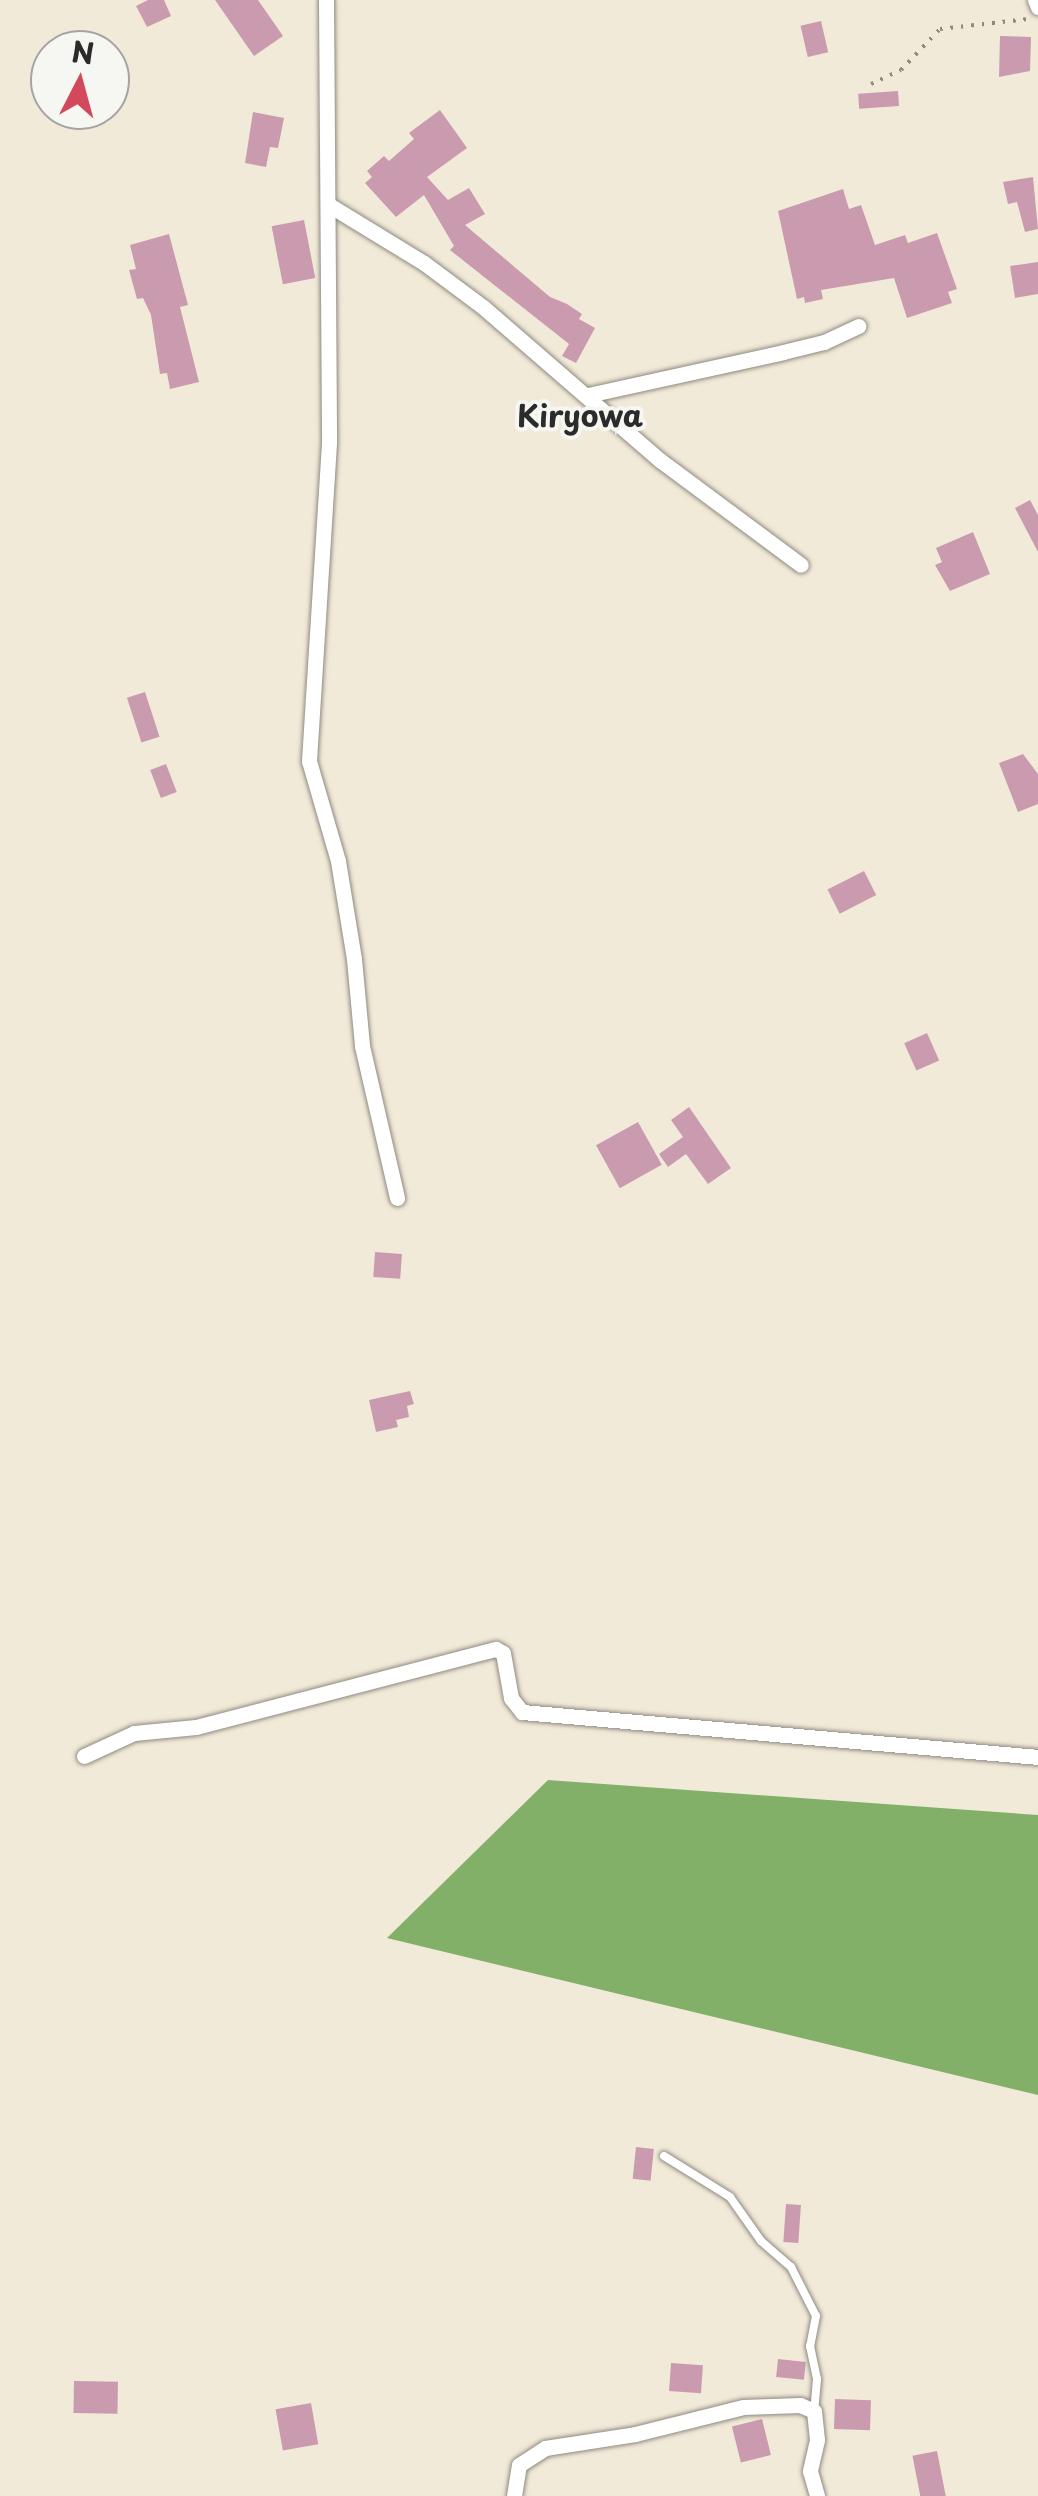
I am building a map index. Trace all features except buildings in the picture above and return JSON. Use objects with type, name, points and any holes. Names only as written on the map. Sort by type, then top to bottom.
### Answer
[{"type":"street","points":[[326,0],[329,443],[309,760],[338,860],[354,960],[362,1046],[397,1198]]},
{"type":"street","points":[[329,205],[424,263],[484,307],[661,462],[801,565]]},
{"type":"street","points":[[588,395],[784,352],[859,326]]},
{"type":"street","points":[[84,1756],[134,1733],[196,1727],[496,1649],[503,1652],[511,1698],[522,1712],[1038,1756]]},
{"type":"street","points":[[514,2496],[520,2464],[545,2448],[635,2434],[743,2407],[800,2405],[814,2411],[818,2440],[810,2471],[816,2496]]},
{"type":"lane","points":[[664,2156],[730,2197],[761,2242],[791,2267],[816,2316],[810,2346],[816,2378],[814,2411]]},
{"type":"path","points":[[871,84],[901,70],[940,29],[1038,18]]},
{"type":"green space","points":[[548,1780],[1038,1815],[1038,2095],[387,1938]]},
{"type":"district","name":"Kiryowa","points":[[580,415]]}]
